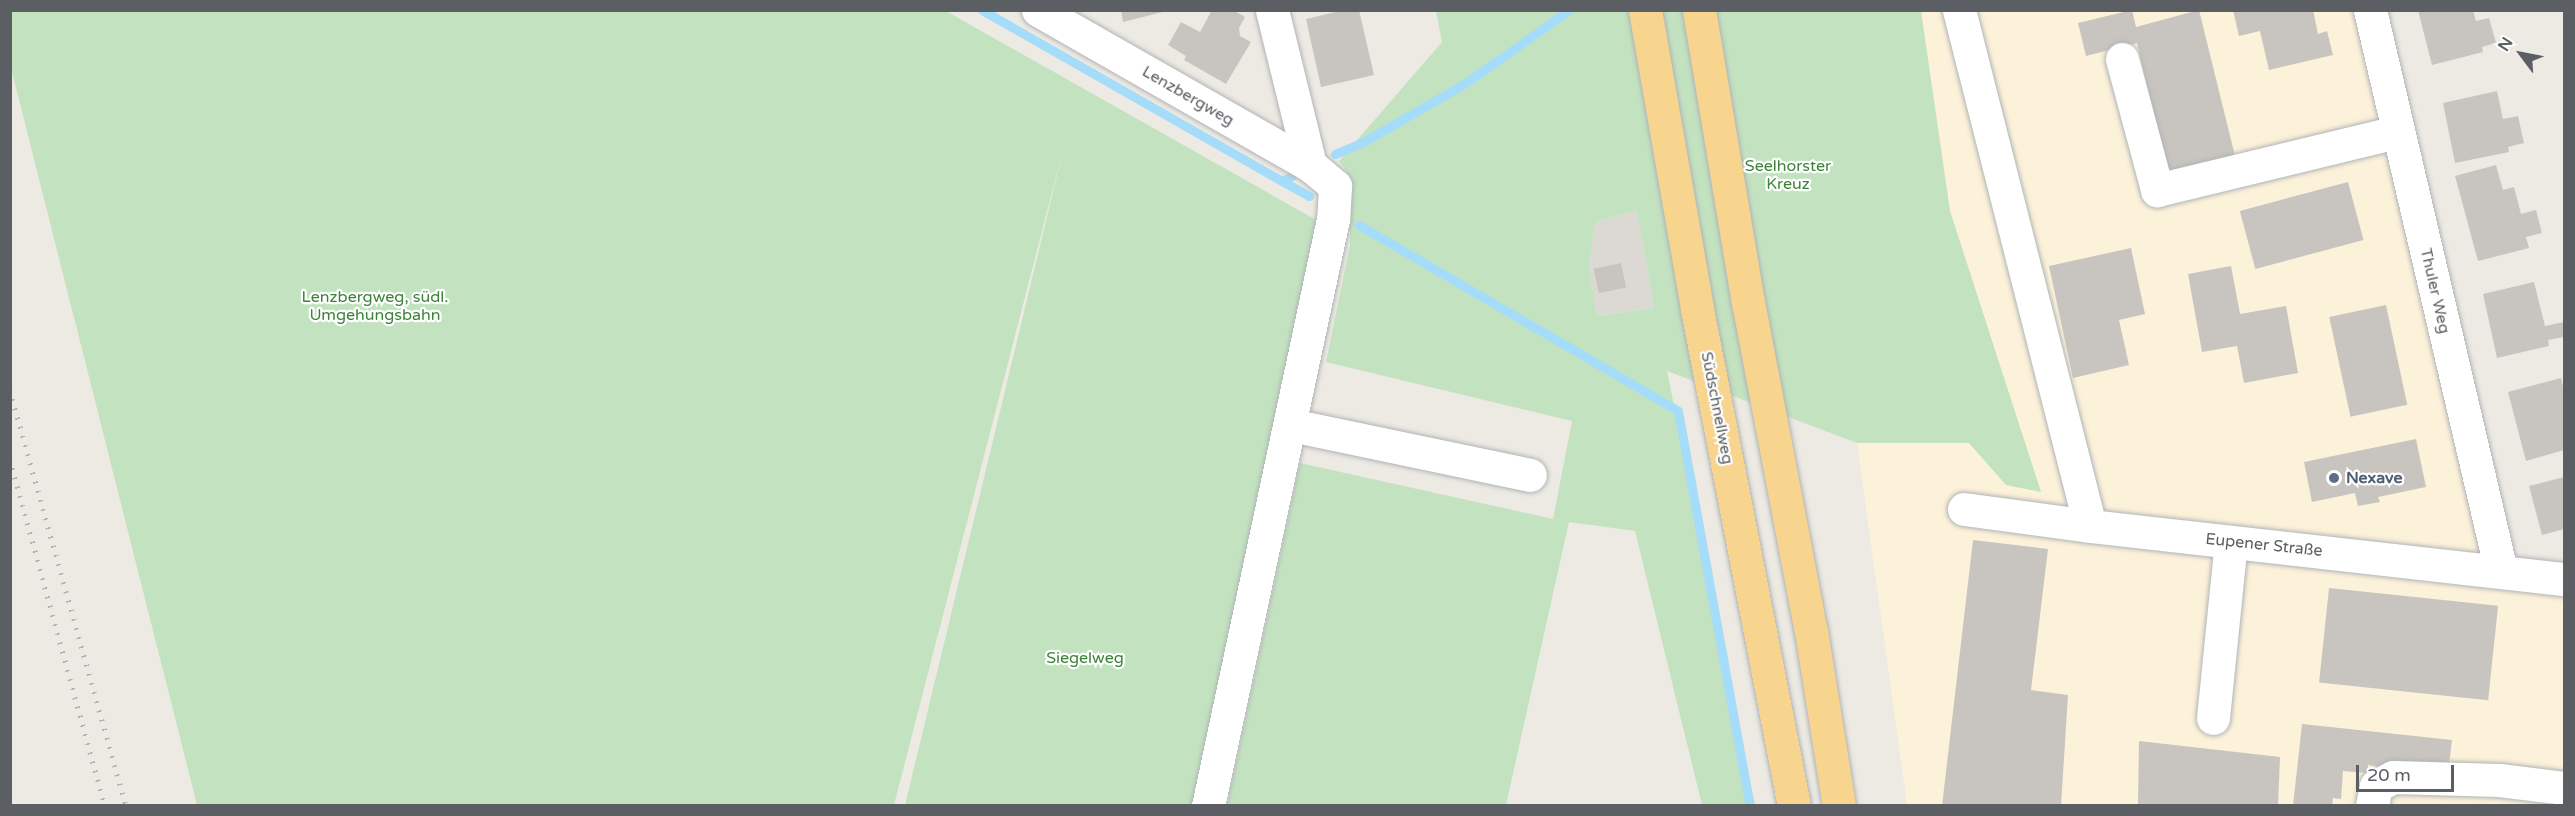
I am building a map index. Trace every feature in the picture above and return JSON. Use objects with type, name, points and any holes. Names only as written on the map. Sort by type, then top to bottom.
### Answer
[{"type":"highway","name":"Südschnellweg","points":[[1644,10],[1697,309],[1794,806]]},
{"type":"highway","points":[[1699,10],[1748,302],[1811,631],[1839,806]]},
{"type":"street","name":"Lenzbergweg","points":[[1038,10],[1310,165],[1335,186],[1333,219],[1291,425]]},
{"type":"street","points":[[1272,10],[1310,165]]},
{"type":"street","points":[[1959,10],[2090,526]]},
{"type":"street","name":"Thuler Weg","points":[[2370,10],[2501,571]]},
{"type":"street","points":[[2122,59],[2157,190],[2397,132]]},
{"type":"street","points":[[1208,806],[1291,425],[1530,474]]},
{"type":"street","name":"Eupener Straße","points":[[1964,509],[2090,526],[2565,579]]},
{"type":"street","points":[[2213,718],[2231,542]]},
{"type":"street","points":[[2372,806],[2376,786],[2393,777],[2499,780],[2565,788]]},
{"type":"shaded area","points":[[1921,11],[2370,11],[2501,571],[2564,579],[2564,805],[1907,805],[1857,443],[1969,443],[2006,485],[2041,492],[1950,211]]},
{"type":"shaded area","points":[[1637,211],[1654,308],[1597,316],[1589,267],[1595,222]]},
{"type":"green space","points":[[10,11],[946,11],[1318,221],[1197,805],[905,805],[1064,146],[894,805],[197,805],[11,68]]},
{"type":"green space","name":"Seelhorster Kreuz","points":[[1436,11],[1921,11],[1950,211],[2041,492],[2006,485],[1969,443],[1857,443],[1667,371],[1755,805],[1702,805],[1635,531],[1569,522],[1506,805],[1227,806],[1300,463],[1553,519],[1572,421],[1326,362],[1350,245],[1350,176],[1339,161],[1442,42]],"holes":[[[1637,211],[1654,308],[1597,316],[1589,267],[1595,222]]]},
{"type":"building","points":[[1121,10],[1167,10],[1167,11],[1123,22]]},
{"type":"building","points":[[1212,10],[1233,10],[1245,17],[1239,28],[1240,36],[1251,42],[1226,84],[1184,60],[1186,56],[1168,45],[1181,22],[1200,32]]},
{"type":"building","points":[[1344,10],[1359,10],[1374,75],[1321,87],[1306,19]]},
{"type":"building","points":[[2132,10],[2136,27],[2199,10],[2235,156],[2168,173],[2137,43],[2086,56],[2078,23]]},
{"type":"building","points":[[2233,10],[2313,10],[2318,34],[2327,31],[2333,55],[2269,70],[2260,31],[2239,36]]},
{"type":"building","points":[[2418,10],[2473,10],[2476,21],[2489,18],[2496,43],[2482,47],[2483,52],[2432,65]]},
{"type":"building","points":[[2497,91],[2503,119],[2518,116],[2524,143],[2508,147],[2509,152],[2455,163],[2443,103]]},
{"type":"building","points":[[2496,165],[2503,190],[2514,187],[2521,214],[2536,210],[2542,233],[2526,237],[2529,248],[2478,261],[2455,176]]},
{"type":"building","points":[[2348,182],[2364,240],[2255,269],[2240,211]]},
{"type":"building","points":[[2131,248],[2145,314],[2119,320],[2129,365],[2073,378],[2049,266]]},
{"type":"building","points":[[1621,263],[1626,287],[1599,293],[1594,269]]},
{"type":"building","points":[[2231,266],[2240,314],[2286,306],[2298,373],[2244,383],[2237,346],[2202,352],[2188,274]]},
{"type":"building","points":[[2534,282],[2545,326],[2564,322],[2564,337],[2548,340],[2549,346],[2497,358],[2483,294]]},
{"type":"building","points":[[2386,305],[2407,405],[2350,417],[2329,317]]},
{"type":"building","points":[[2561,378],[2564,391],[2564,450],[2526,461],[2508,392]]},
{"type":"building","points":[[2416,439],[2426,487],[2378,497],[2380,502],[2358,506],[2355,493],[2312,502],[2304,462]]},
{"type":"building","points":[[2564,477],[2564,529],[2542,535],[2529,486]]},
{"type":"building","points":[[1973,540],[2048,549],[2031,690],[2068,695],[2061,806],[1942,806]]},
{"type":"building","points":[[2329,588],[2498,606],[2488,700],[2319,682]]},
{"type":"building","points":[[2302,724],[2452,740],[2448,773],[2368,765],[2367,773],[2343,771],[2341,799],[2333,798],[2332,806],[2293,806]]},
{"type":"building","points":[[2139,741],[2280,757],[2278,806],[2138,806]]},
{"type":"waterway","points":[[982,10],[1282,181],[1292,176]]},
{"type":"waterway","points":[[1335,154],[1365,141],[1467,82],[1569,10]]},
{"type":"waterway","points":[[1282,181],[1309,196]]},
{"type":"waterway","points":[[1359,225],[1678,411],[1750,806]]},
{"type":"railway","points":[[10,390],[126,806]]},
{"type":"railway","points":[[10,459],[105,806]]},
{"type":"place","name":"Nexave","points":[[2334,478]]},
{"type":"park label","name":"Lenzbergweg, südl. Umgehungsbahn","points":[[375,306]]},
{"type":"park label","name":"Siegelweg","points":[[1085,658]]}]
